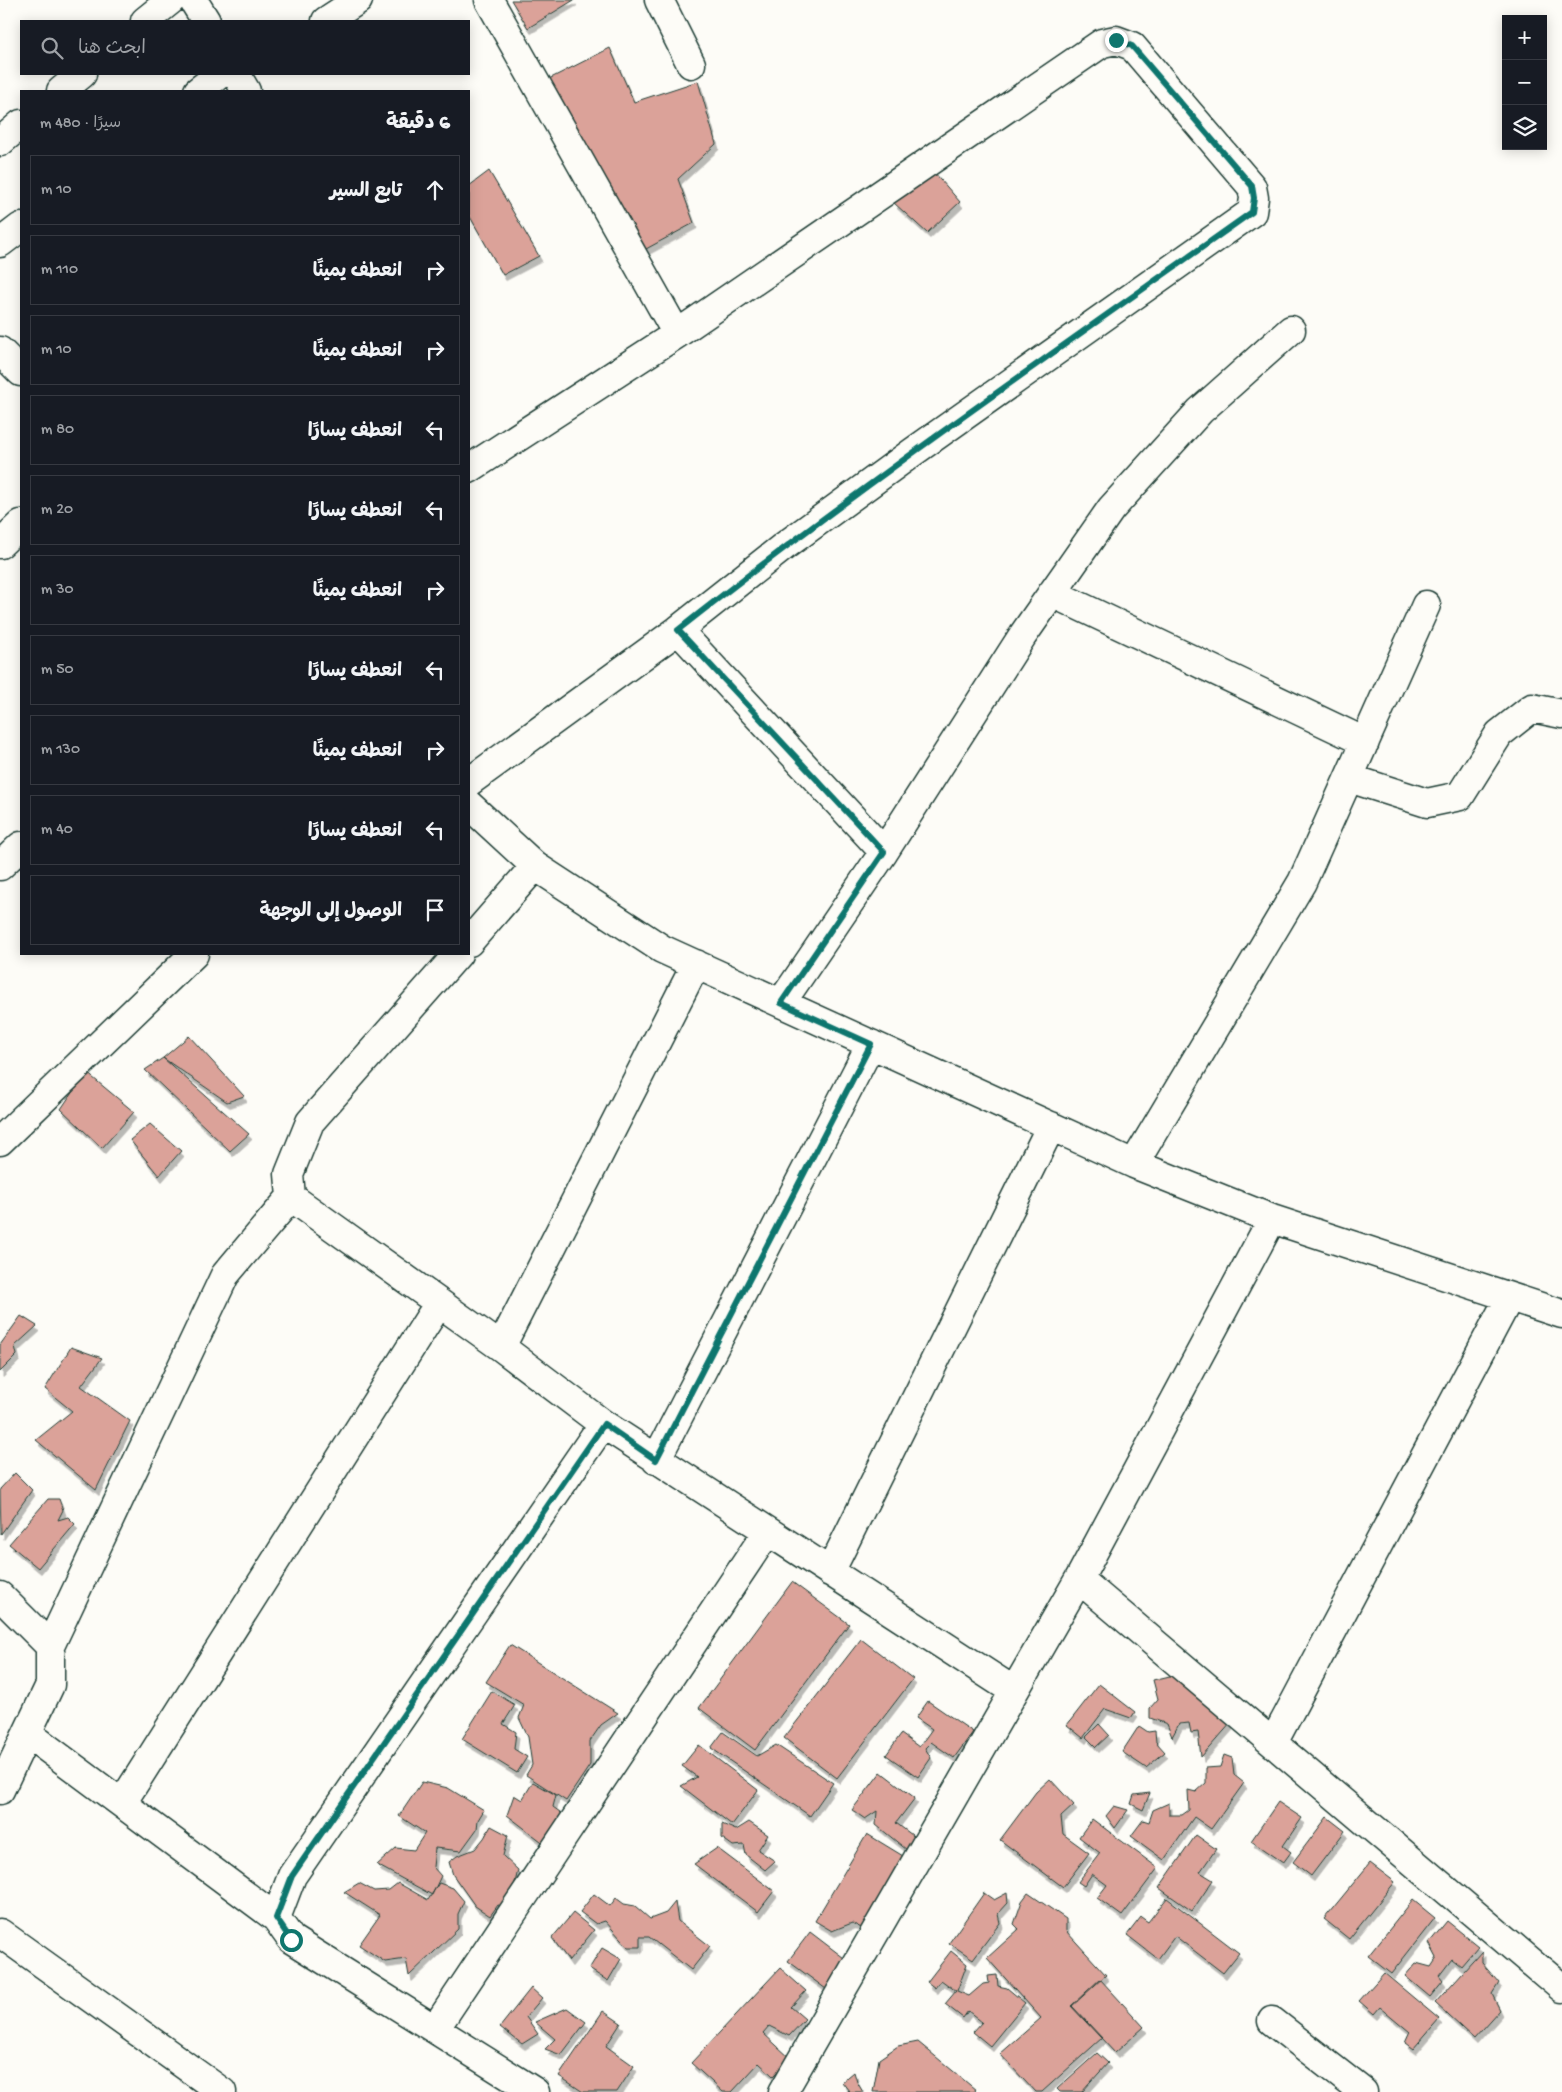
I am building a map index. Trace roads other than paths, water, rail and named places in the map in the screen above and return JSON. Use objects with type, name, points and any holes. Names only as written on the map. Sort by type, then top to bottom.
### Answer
[{"type":"street","points":[[146,20],[171,0]]},
{"type":"street","points":[[193,0],[205,20]]},
{"type":"street","points":[[328,20],[358,0]]},
{"type":"street","points":[[489,0],[677,334]]},
{"type":"street","points":[[659,0],[691,64]]},
{"type":"street","points":[[470,468],[677,334],[1102,43],[1116,40],[1132,46],[1252,186],[1254,198],[1252,212],[912,452],[783,547],[678,630],[470,781]]},
{"type":"street","points":[[62,90],[81,75]]},
{"type":"street","points":[[201,90],[238,78]]},
{"type":"street","points":[[0,142],[20,125]]},
{"type":"street","points":[[0,243],[20,228]]},
{"type":"street","points":[[781,1003],[884,852],[1023,635],[1111,509],[1200,411],[1291,330]]},
{"type":"street","points":[[0,351],[20,371]]},
{"type":"street","points":[[0,544],[20,525]]},
{"type":"street","points":[[1052,593],[1365,742]]},
{"type":"street","points":[[1134,1164],[1302,882],[1426,605]]},
{"type":"street","points":[[678,630],[884,852]]},
{"type":"street","points":[[1349,778],[1427,803],[1460,796],[1499,734],[1532,708],[1562,714]]},
{"type":"street","points":[[470,806],[535,866],[662,949],[1134,1164],[1272,1219],[1562,1314]]},
{"type":"street","points":[[0,866],[20,847]]},
{"type":"street","points":[[470,941],[535,866]]},
{"type":"street","points":[[0,1140],[193,955]]},
{"type":"street","points":[[0,1790],[50,1685],[50,1646],[225,1275],[291,1197],[289,1174],[310,1122],[457,955]]},
{"type":"street","points":[[501,1347],[696,964]]},
{"type":"street","points":[[656,1460],[871,1044]]},
{"type":"street","points":[[830,1572],[1051,1126]]},
{"type":"street","points":[[291,1197],[656,1460],[1014,1691]]},
{"type":"street","points":[[783,2092],[1079,1579],[1272,1219]]},
{"type":"street","points":[[1273,1743],[1509,1298]]},
{"type":"street","points":[[122,1803],[439,1303]]},
{"type":"street","points":[[276,1918],[292,1876],[604,1424]]},
{"type":"street","points":[[435,2029],[767,1532]]},
{"type":"street","points":[[1079,1579],[1562,1988]]},
{"type":"street","points":[[0,1596],[50,1646]]},
{"type":"street","points":[[27,1733],[276,1918],[291,1940],[536,2092]]},
{"type":"street","points":[[0,1933],[222,2092]]},
{"type":"street","points":[[1272,2021],[1363,2092]]}]
